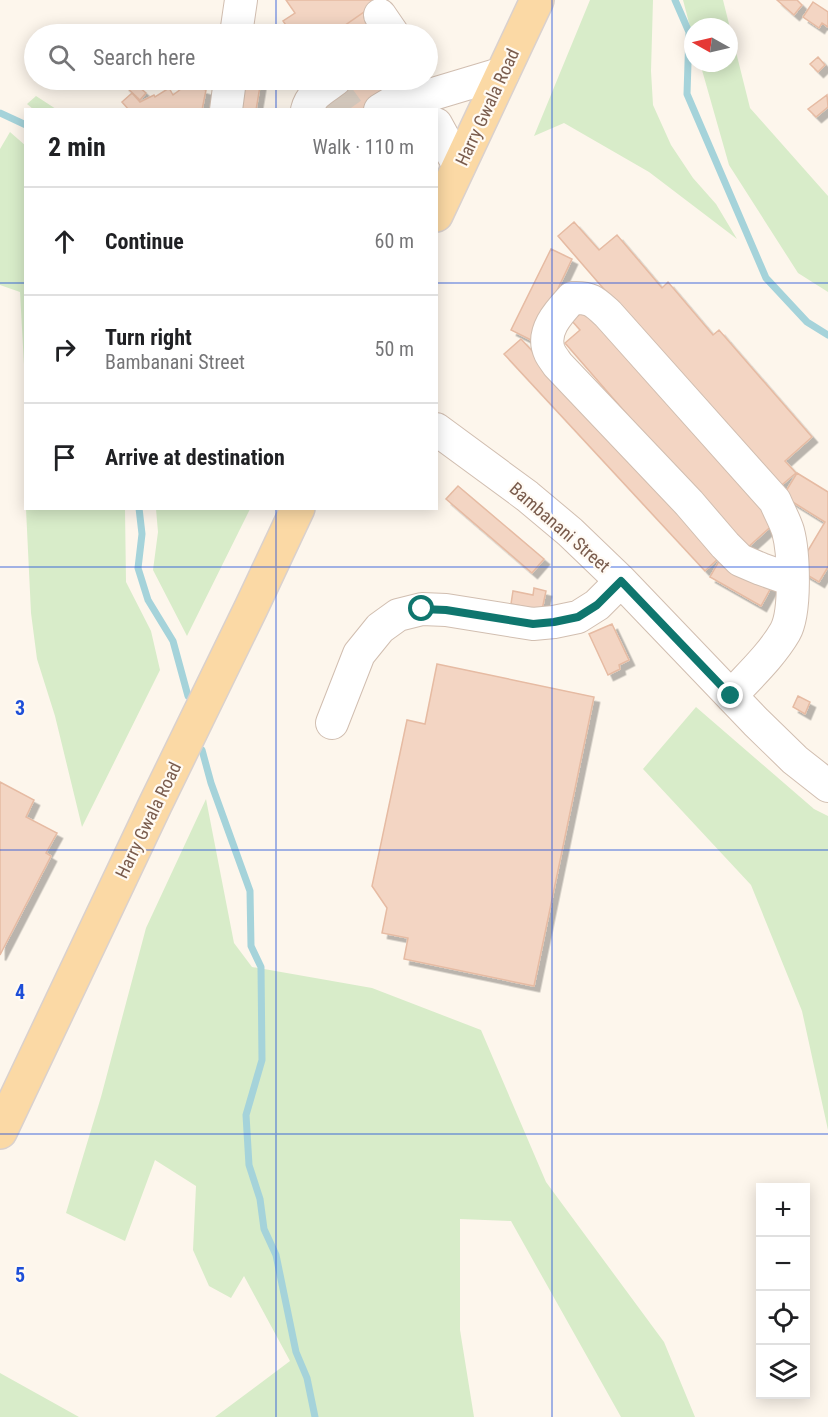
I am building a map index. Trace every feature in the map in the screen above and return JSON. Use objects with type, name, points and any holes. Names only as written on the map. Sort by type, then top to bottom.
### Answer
[{"type":"main road","name":"Harry Gwala Road","points":[[438,211],[537,0]]},
{"type":"main road","name":"Harry Gwala Road","points":[[0,1132],[297,510]]},
{"type":"street","points":[[237,24],[241,0]]},
{"type":"street","points":[[383,108],[390,104],[427,102],[503,73]]},
{"type":"street","points":[[226,108],[229,90]]},
{"type":"street","points":[[307,108],[309,101],[322,90]]},
{"type":"street","points":[[438,124],[459,166]]},
{"type":"street","points":[[731,696],[772,651],[786,630],[793,603],[792,580],[788,531],[775,501],[608,314],[595,302],[585,297],[572,298],[554,318],[548,338],[549,352],[558,365],[689,503],[724,545],[741,560],[792,580]]},
{"type":"street","name":"Bambanani Street","points":[[438,430],[527,496],[570,532],[621,581],[795,760],[828,786]]},
{"type":"street","points":[[332,723],[359,654],[380,628],[398,615],[422,609],[446,610],[533,624],[554,622],[578,617],[597,605],[621,581]]},
{"type":"green space","points":[[590,0],[653,0],[651,71],[653,105],[671,145],[693,178],[716,204],[737,239],[649,172],[564,123],[534,136]]},
{"type":"green space","points":[[683,0],[723,0],[728,18],[688,18]]},
{"type":"green space","points":[[738,60],[750,108],[828,196],[828,292],[798,273],[729,165],[703,72],[738,72]]},
{"type":"green space","points":[[36,96],[54,108],[32,108],[27,104]]},
{"type":"green space","points":[[10,132],[24,144],[24,365],[20,292],[0,285],[0,149]]},
{"type":"green space","points":[[26,510],[125,510],[126,582],[151,631],[160,670],[82,827],[55,716],[37,659],[31,613]]},
{"type":"green space","points":[[156,510],[250,510],[187,636],[153,570],[158,532]]},
{"type":"green space","points":[[696,707],[814,809],[828,816],[828,1130],[802,1011],[751,885],[643,769]]},
{"type":"green space","points":[[206,799],[234,943],[252,967],[372,988],[481,1030],[546,1182],[664,1342],[695,1417],[621,1417],[511,1221],[460,1219],[460,1330],[474,1417],[215,1417],[290,1361],[244,1276],[231,1298],[209,1286],[193,1250],[196,1186],[155,1160],[125,1241],[66,1213],[101,1097],[146,928]]},
{"type":"green space","points":[[0,1373],[79,1417],[0,1417]]},
{"type":"building","points":[[286,0],[375,0],[379,6],[367,10],[347,24],[285,24],[283,21],[295,13]]},
{"type":"building","points":[[777,0],[797,0],[802,5],[794,15]]},
{"type":"building","points":[[813,2],[828,12],[828,27],[822,23],[819,28],[803,17]]},
{"type":"building","points":[[367,10],[377,24],[347,24]]},
{"type":"building","points":[[818,57],[825,65],[818,72],[810,64]]},
{"type":"building","points":[[129,90],[143,90],[146,93],[140,100]]},
{"type":"building","points":[[166,90],[170,90],[173,95],[180,90],[206,90],[202,108],[127,108],[122,102],[132,93],[140,102]]},
{"type":"building","points":[[244,90],[259,90],[256,108],[241,108]]},
{"type":"building","points":[[339,90],[391,90],[365,108],[313,108]]},
{"type":"building","points":[[827,95],[828,107],[816,117],[808,109]]},
{"type":"building","points":[[574,222],[599,250],[617,235],[662,288],[668,282],[713,335],[719,330],[812,437],[785,461],[796,473],[777,489],[558,236]]},
{"type":"building","points":[[551,249],[572,259],[533,341],[511,330]]},
{"type":"building","points":[[590,305],[778,520],[745,550],[565,343],[580,330],[572,321]]},
{"type":"building","points":[[521,339],[722,555],[705,571],[504,354]]},
{"type":"building","points":[[797,473],[828,492],[828,567],[819,582],[797,569],[825,522],[783,496]]},
{"type":"building","points":[[458,486],[544,559],[532,573],[446,499]]},
{"type":"building","points":[[722,556],[773,584],[761,606],[710,577]]},
{"type":"building","points":[[534,588],[546,591],[542,610],[511,604],[513,591],[533,595]]},
{"type":"building","points":[[612,624],[629,660],[619,665],[620,669],[608,675],[589,634]]},
{"type":"building","points":[[437,664],[594,697],[534,986],[404,959],[408,938],[382,933],[387,908],[372,886],[407,720],[425,724]]},
{"type":"building","points":[[798,696],[810,702],[805,714],[793,707]]},
{"type":"building","points":[[0,782],[34,800],[26,817],[57,833],[46,853],[51,856],[0,955]]},
{"type":"waterway","points":[[675,0],[689,32],[687,94],[766,278],[807,322],[828,335]]},
{"type":"waterway","points":[[0,113],[24,124]]},
{"type":"waterway","points":[[139,510],[142,534],[138,568],[148,600],[173,641],[188,696]]},
{"type":"waterway","points":[[202,750],[211,783],[250,891],[251,946],[261,967],[262,1060],[246,1115],[249,1165],[260,1199],[264,1229],[276,1255],[296,1352],[307,1378],[315,1417]]},
{"type":"tunnel","points":[[335,92],[347,108]]},
{"type":"route","points":[[422,609],[446,610],[533,624],[554,622],[578,617],[597,605],[621,581],[731,696]]}]
